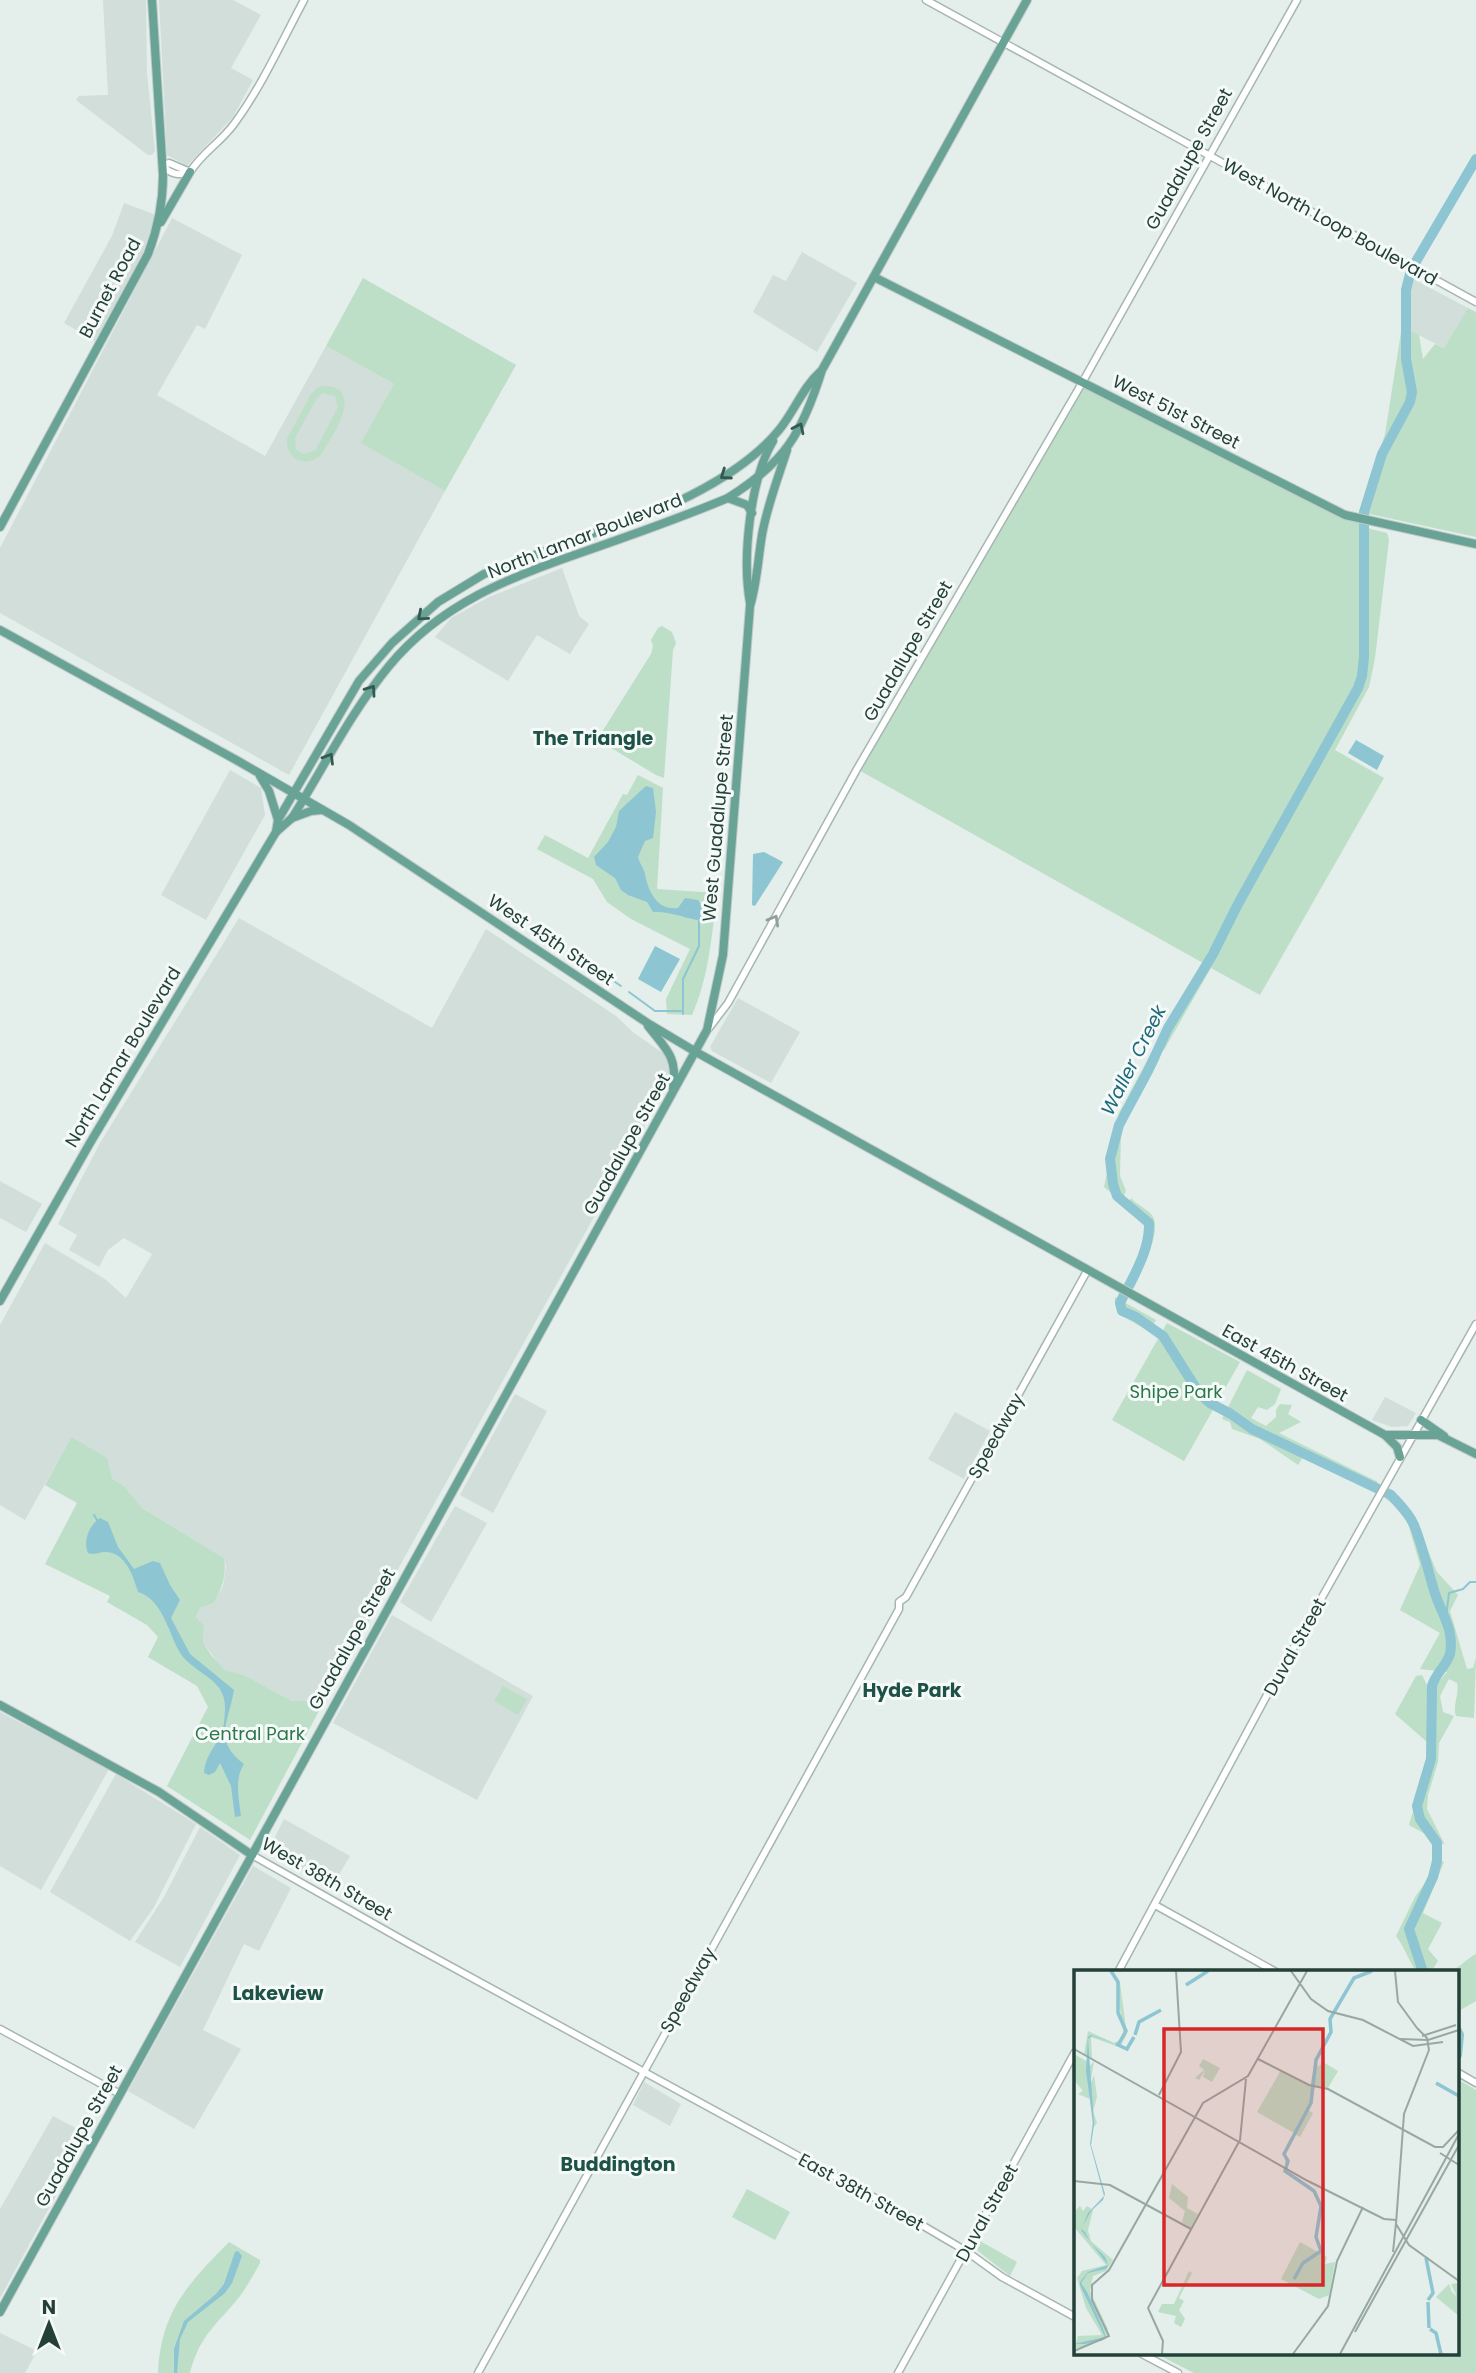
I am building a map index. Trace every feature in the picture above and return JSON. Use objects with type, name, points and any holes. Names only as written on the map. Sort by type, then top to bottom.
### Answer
[{"type":"main road","name":"Burnet Road","points":[[0,527],[148,254],[158,228],[163,166],[152,0]]},
{"type":"main road","name":"North Lamar Boulevard","points":[[0,1301],[90,1143],[276,832],[292,818],[360,706],[390,664],[433,622],[476,595],[527,572],[728,498],[757,480],[787,450],[800,427],[822,370],[1027,0]]},
{"type":"main road","points":[[158,228],[190,173]]},
{"type":"main road","name":"West 51st Street","points":[[874,277],[1337,512],[1476,544]]},
{"type":"main road","name":"North Lamar Boulevard","points":[[276,832],[278,820],[359,681],[392,643],[438,602],[470,582],[506,565],[677,502],[722,478],[778,433],[822,370]]},
{"type":"main road","name":"West Guadalupe Street","points":[[750,606],[747,586],[757,480],[768,450],[778,433]]},
{"type":"main road","name":"West Guadalupe Street","points":[[707,1030],[723,955],[750,606],[769,504],[787,450]]},
{"type":"main road","points":[[728,498],[747,505],[752,513]]},
{"type":"main road","points":[[646,529],[675,511],[677,502]]},
{"type":"main road","points":[[470,582],[476,595]]},
{"type":"main road","name":"West 45th Street","points":[[0,630],[323,810],[417,869],[644,1021],[696,1052],[1087,1271]]},
{"type":"main road","points":[[390,664],[392,643]]},
{"type":"main road","points":[[259,773],[269,790],[278,820]]},
{"type":"main road","points":[[292,818],[323,810]]},
{"type":"main road","points":[[644,1021],[672,1057],[675,1074],[671,1097]]},
{"type":"main road","name":"Guadalupe Street","points":[[0,2312],[707,1030]]},
{"type":"main road","name":"East 45th Street","points":[[1087,1271],[1385,1435]]},
{"type":"main road","points":[[1421,1420],[1439,1430],[1446,1438]]},
{"type":"main road","points":[[1385,1435],[1430,1434],[1446,1438],[1476,1454]]},
{"type":"main road","points":[[1385,1435],[1397,1447],[1400,1457]]},
{"type":"main road","name":"West 38th Street","points":[[0,1705],[159,1792],[251,1855]]},
{"type":"street","points":[[163,166],[169,163],[190,173],[200,157],[227,133],[243,111],[304,0]]},
{"type":"street","name":"West North Loop Boulevard","points":[[926,0],[1476,302]]},
{"type":"street","name":"Guadalupe Street","points":[[707,1030],[728,1003],[807,859],[1082,383],[1297,0]]},
{"type":"street","name":"Speedway","points":[[478,2373],[1087,1271]]},
{"type":"street","name":"Duval Street","points":[[1119,1970],[1267,1695],[1476,1324]]},
{"type":"street","name":"West 38th Street","points":[[251,1855],[643,2072]]},
{"type":"street","points":[[1155,1905],[1272,1970]]},
{"type":"street","points":[[0,2029],[120,2094]]},
{"type":"street","name":"Duval Street","points":[[898,2373],[1074,2054]]},
{"type":"street","name":"East 38th Street","points":[[643,2072],[897,2211],[966,2251],[1002,2277],[1074,2316]]},
{"type":"street","points":[[1458,2073],[1476,2083]]},
{"type":"street","points":[[1146,2356],[1175,2371]]},
{"type":"shaded area","points":[[103,0],[146,0],[147,73],[155,151],[152,155],[148,155],[76,100],[79,96],[108,95]]},
{"type":"shaded area","points":[[159,0],[233,0],[261,15],[231,68],[253,80],[233,117],[187,166],[167,155]]},
{"type":"shaded area","points":[[124,203],[156,215],[143,253],[95,341],[64,323],[112,236]]},
{"type":"shaded area","points":[[172,218],[242,255],[205,329],[197,325],[157,395],[265,456],[326,346],[394,384],[362,443],[445,491],[289,775],[0,613],[0,548]]},
{"type":"shaded area","points":[[802,252],[857,283],[817,352],[753,312],[773,275],[786,281]]},
{"type":"shaded area","points":[[1411,278],[1468,308],[1444,348],[1407,329],[1407,292]]},
{"type":"shaded area","points":[[562,568],[579,616],[589,624],[570,654],[537,635],[508,681],[435,637],[451,618],[489,597]]},
{"type":"shaded area","points":[[230,770],[261,788],[265,815],[206,920],[161,895]]},
{"type":"shaded area","points":[[239,918],[432,1028],[486,929],[616,1016],[634,1033],[663,1053],[671,1073],[668,1084],[320,1709],[306,1701],[292,1701],[244,1675],[225,1670],[218,1663],[203,1642],[204,1627],[196,1617],[200,1608],[214,1603],[223,1586],[226,1567],[224,1558],[142,1508],[123,1485],[112,1479],[71,1437],[25,1520],[0,1505],[0,1325],[45,1243],[105,1279],[126,1298],[152,1254],[124,1238],[108,1250],[99,1267],[69,1250],[77,1235],[58,1224],[100,1143]]},
{"type":"shaded area","points":[[738,998],[800,1032],[771,1083],[712,1051],[710,1047]]},
{"type":"shaded area","points":[[0,1181],[42,1204],[26,1232],[0,1218]]},
{"type":"shaded area","points":[[515,1394],[547,1411],[493,1513],[460,1495]]},
{"type":"shaded area","points":[[1385,1397],[1416,1413],[1408,1426],[1392,1427],[1372,1420]]},
{"type":"shaded area","points":[[955,1412],[990,1431],[964,1479],[928,1459]]},
{"type":"shaded area","points":[[455,1506],[487,1523],[431,1622],[400,1602]]},
{"type":"shaded area","points":[[392,1615],[533,1696],[477,1800],[333,1723]]},
{"type":"shaded area","points":[[0,1712],[109,1769],[41,1890],[0,1866]]},
{"type":"shaded area","points":[[116,1774],[196,1824],[154,1907],[130,1941],[50,1892]]},
{"type":"shaded area","points":[[284,1819],[350,1856],[331,1888],[268,1851]]},
{"type":"shaded area","points":[[200,1827],[240,1855],[180,1967],[135,1942],[164,1897]]},
{"type":"shaded area","points":[[253,1866],[291,1888],[259,1951],[244,1944],[203,2030],[241,2049],[194,2129],[128,2091]]},
{"type":"shaded area","points":[[644,2082],[681,2104],[670,2126],[633,2105]]},
{"type":"shaded area","points":[[53,2116],[89,2135],[0,2298],[0,2209]]},
{"type":"shaded area","points":[[0,2333],[37,2351],[25,2373],[0,2373]]},
{"type":"green space","points":[[1407,275],[1411,278],[1407,292],[1407,329],[1419,335],[1423,359],[1435,344],[1444,348],[1468,308],[1476,312],[1476,537],[1360,512],[1385,434]]},
{"type":"green space","points":[[363,278],[516,365],[445,491],[361,443],[394,384],[326,346]]},
{"type":"green space","points":[[1082,383],[1337,512],[1371,521],[1367,528],[1387,533],[1389,540],[1369,687],[1335,750],[1384,778],[1260,995],[1211,968],[1164,1050],[1155,1046],[1203,963],[857,769]]},
{"type":"green space","points":[[324,386],[337,389],[343,395],[345,404],[342,415],[320,456],[314,460],[297,460],[289,452],[287,439],[311,394]],"holes":[[[323,393],[335,396],[338,407],[315,451],[303,454],[296,450],[295,438],[317,398]]]},
{"type":"green space","points":[[662,626],[672,632],[676,643],[673,650],[664,778],[603,743],[599,734],[651,654],[651,640]]},
{"type":"green space","points":[[638,775],[663,788],[657,889],[717,893],[706,971],[692,1015],[667,1014],[666,999],[690,949],[631,919],[607,902],[593,879],[537,849],[545,835],[588,858],[623,794],[627,795]]},
{"type":"green space","points":[[1151,1053],[1160,1058],[1121,1131],[1120,1176],[1126,1191],[1121,1201],[1104,1187],[1119,1113]]},
{"type":"green space","points":[[1131,1198],[1152,1215],[1155,1222],[1150,1251],[1134,1288],[1125,1283],[1139,1253],[1144,1229],[1143,1223],[1126,1207]]},
{"type":"green space","points":[[1115,1297],[1156,1320],[1150,1331],[1122,1314],[1115,1304]]},
{"type":"green space","name":"Shipe Park","points":[[1167,1323],[1240,1362],[1184,1461],[1112,1420]]},
{"type":"green space","points":[[1247,1370],[1281,1389],[1275,1404],[1267,1410],[1258,1407],[1251,1418],[1266,1426],[1276,1417],[1280,1404],[1292,1405],[1288,1414],[1301,1422],[1279,1433],[1378,1482],[1372,1490],[1303,1457],[1298,1465],[1260,1439],[1232,1429],[1230,1422],[1222,1419]]},
{"type":"green space","name":"Central Park","points":[[71,1437],[107,1458],[112,1479],[123,1485],[142,1508],[224,1558],[224,1576],[217,1597],[214,1603],[200,1608],[196,1617],[204,1626],[203,1642],[211,1655],[225,1670],[244,1675],[292,1701],[306,1701],[320,1709],[250,1840],[167,1786],[208,1707],[197,1686],[148,1657],[158,1637],[147,1625],[107,1602],[110,1596],[45,1564],[77,1503],[45,1485]]},
{"type":"green space","points":[[1391,1489],[1414,1518],[1437,1572],[1458,1595],[1450,1611],[1467,1669],[1473,1668],[1476,1658],[1474,1718],[1456,1716],[1457,1683],[1449,1679],[1440,1696],[1443,1712],[1454,1716],[1439,1743],[1438,1762],[1428,1795],[1427,1809],[1445,1845],[1409,1825],[1427,1764],[1427,1742],[1395,1714],[1416,1676],[1422,1675],[1427,1685],[1433,1689],[1447,1672],[1420,1669],[1440,1633],[1400,1610],[1420,1565],[1405,1513],[1386,1499]]},
{"type":"green space","points":[[503,1686],[527,1699],[518,1715],[494,1701]]},
{"type":"green space","points":[[1434,1857],[1444,1862],[1423,1913],[1442,1923],[1428,1949],[1438,1961],[1432,1970],[1416,1970],[1396,1936],[1415,1897],[1430,1876]]},
{"type":"green space","points":[[1476,1954],[1476,2001],[1458,2011],[1458,1970],[1452,1970]]},
{"type":"green space","points":[[1458,2080],[1476,2090],[1476,2373],[1194,2373],[1161,2356],[1458,2356]]},
{"type":"green space","points":[[747,2189],[790,2212],[775,2240],[732,2217]]},
{"type":"green space","points":[[980,2241],[1017,2262],[1010,2276],[978,2251],[976,2247]]},
{"type":"green space","points":[[229,2242],[260,2260],[260,2263],[240,2296],[204,2339],[190,2373],[158,2373],[165,2332],[179,2300],[201,2271]]},
{"type":"water","points":[[1356,740],[1384,756],[1377,770],[1348,753]]},
{"type":"water","points":[[646,786],[653,788],[656,812],[653,838],[645,841],[638,857],[648,887],[659,903],[671,908],[678,908],[685,898],[698,900],[705,912],[704,921],[653,912],[647,902],[621,890],[615,878],[596,865],[594,857],[608,842],[616,827],[619,811]]},
{"type":"water","points":[[764,852],[783,862],[755,906],[752,905],[753,854]]},
{"type":"water","points":[[655,946],[680,959],[661,992],[638,979]]},
{"type":"water","points":[[100,1518],[108,1522],[118,1547],[134,1569],[153,1561],[160,1563],[180,1600],[171,1618],[190,1654],[234,1690],[225,1731],[229,1747],[244,1764],[238,1783],[241,1816],[235,1817],[231,1786],[220,1763],[215,1772],[209,1775],[204,1773],[208,1757],[223,1729],[225,1708],[220,1689],[185,1659],[159,1608],[138,1592],[131,1572],[123,1560],[111,1553],[88,1553],[88,1534]]},
{"type":"water","points":[[238,2251],[242,2256],[232,2283],[225,2293],[188,2322],[180,2339],[177,2373],[174,2373],[174,2349],[184,2321],[224,2284],[235,2252]]},
{"type":"waterway","name":"Waller Creek","points":[[1422,1970],[1409,1929],[1433,1877],[1437,1861],[1437,1843],[1420,1819],[1417,1806],[1431,1759],[1432,1686],[1450,1654],[1451,1644],[1448,1627],[1414,1525],[1391,1495],[1252,1429],[1210,1403],[1199,1393],[1163,1336],[1136,1317],[1122,1311],[1120,1303],[1147,1244],[1149,1223],[1117,1196],[1110,1159],[1119,1125],[1168,1028],[1213,954],[1358,688],[1364,657],[1364,512],[1382,454],[1410,402],[1412,392],[1406,359],[1406,290],[1411,270],[1476,159]]},
{"type":"waterway","points":[[683,1014],[683,979],[699,946],[699,919]]},
{"type":"waterway","points":[[578,957],[621,986]]},
{"type":"waterway","points":[[629,992],[655,1011],[681,1011]]},
{"type":"waterway","points":[[94,1515],[97,1520]]},
{"type":"waterway","points":[[1446,1617],[1449,1593],[1463,1589],[1470,1582],[1476,1582]]},
{"type":"waterway","name":"Waller Creek","points":[[1458,2033],[1458,2045]]},
{"type":"district","name":"The Triangle","points":[[593,738]]},
{"type":"district","name":"Hyde Park","points":[[912,1690]]},
{"type":"district","name":"Lakeview","points":[[278,1993]]},
{"type":"district","name":"Buddington","points":[[618,2164]]}]
